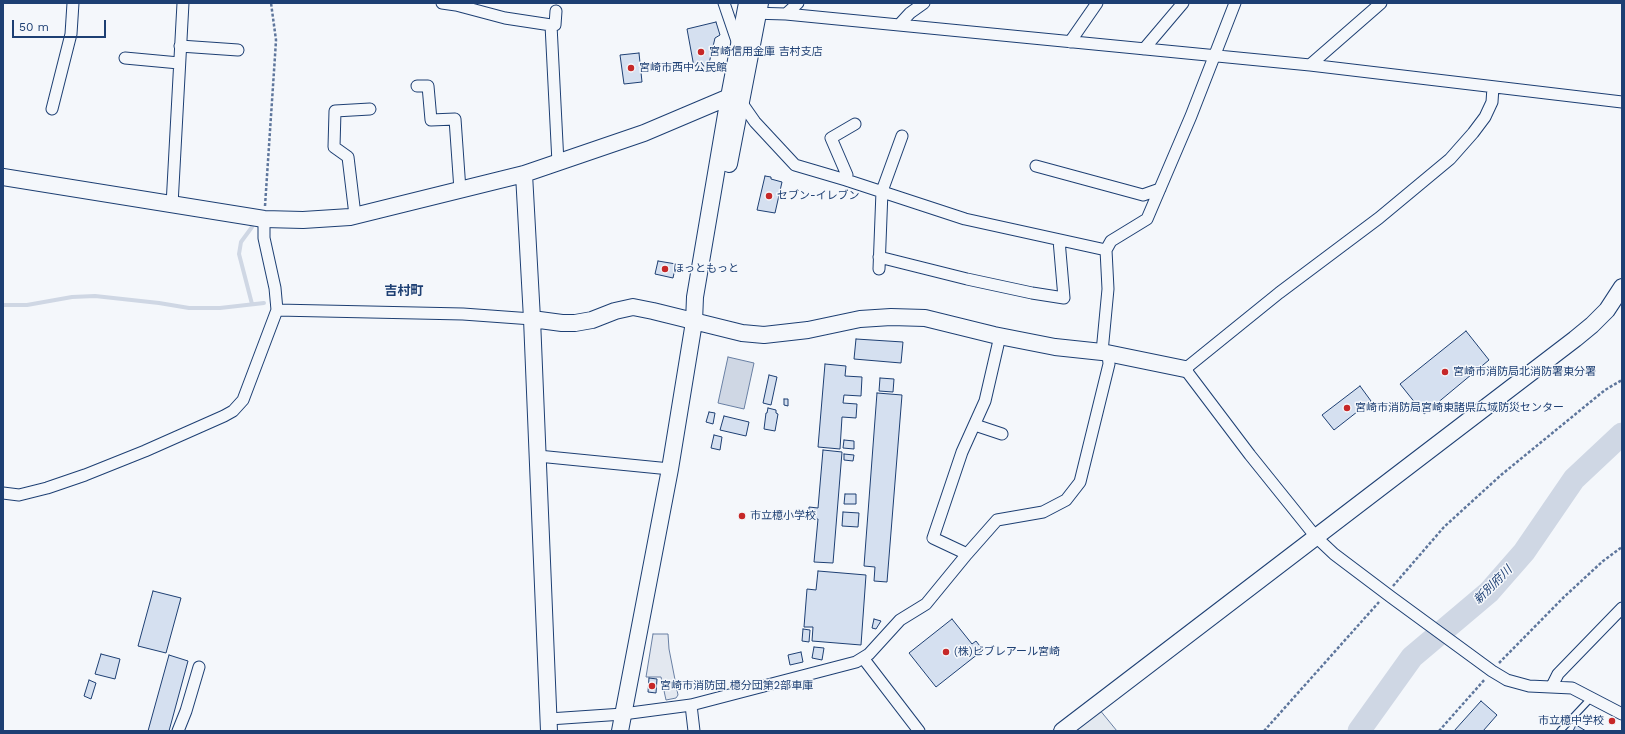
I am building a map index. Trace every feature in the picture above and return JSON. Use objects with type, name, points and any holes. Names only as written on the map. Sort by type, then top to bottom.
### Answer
[{"type":"street","points":[[52,109],[71,34],[73,3]]},
{"type":"street","points":[[172,205],[183,3]]},
{"type":"street","points":[[442,3],[456,5],[505,18],[550,26],[555,25],[556,11]]},
{"type":"street","points":[[724,3],[739,46]]},
{"type":"street","points":[[786,14],[798,3]]},
{"type":"street","points":[[899,25],[910,13],[924,3]]},
{"type":"street","points":[[1070,42],[1097,3]]},
{"type":"street","points":[[1144,49],[1183,3]]},
{"type":"street","points":[[524,174],[532,319],[549,725],[691,705],[856,662],[864,658],[900,620],[926,604],[997,520],[1043,512],[1066,500],[1080,482],[1109,364],[1105,352],[1108,289],[1106,250],[1111,241],[1147,219],[1235,3]]},
{"type":"street","points":[[1310,65],[1381,3]]},
{"type":"street","points":[[753,8],[739,46],[735,99],[795,165],[882,191],[965,219],[1106,250]]},
{"type":"street","points":[[753,8],[786,14],[1310,65],[1622,102]]},
{"type":"street","points":[[620,731],[670,469],[694,322],[702,300],[735,99],[753,8]]},
{"type":"street","points":[[550,26],[558,163]]},
{"type":"street","points":[[180,46],[238,50]]},
{"type":"street","points":[[125,58],[179,62]]},
{"type":"street","points":[[417,86],[428,86],[431,120],[455,119],[460,190]]},
{"type":"street","points":[[1185,369],[1279,293],[1379,218],[1450,159],[1473,133],[1485,116],[1492,102],[1493,87]]},
{"type":"street","points":[[3,177],[264,219],[303,220],[355,215],[524,174],[644,133],[735,99]]},
{"type":"street","points":[[355,215],[348,157],[334,147],[335,111],[370,109]]},
{"type":"street","points":[[846,180],[847,175],[831,138],[855,124]]},
{"type":"street","points":[[879,269],[882,191],[902,136]]},
{"type":"street","points":[[1036,166],[1143,195],[1160,189]]},
{"type":"street","points":[[3,493],[19,495],[47,488],[85,475],[145,452],[233,411],[243,400],[277,310],[275,288],[264,238],[264,219]]},
{"type":"street","points":[[879,256],[967,279],[1032,293],[1064,298],[1059,240]]},
{"type":"street","points":[[1062,731],[1575,339],[1607,310],[1622,287]]},
{"type":"street","points":[[277,310],[463,314],[575,323],[592,320],[615,311],[633,308],[653,311],[742,333],[764,335],[808,330],[860,319],[891,317],[924,318],[1055,347],[1105,352],[1185,369],[1250,455],[1316,537],[1334,554],[1389,596],[1507,680],[1529,686],[1572,688],[1622,714]]},
{"type":"street","points":[[967,554],[933,538],[962,452],[985,402],[1000,336]]},
{"type":"street","points":[[975,425],[1002,434]]},
{"type":"street","points":[[538,456],[670,469]]},
{"type":"street","points":[[1552,686],[1558,674],[1622,608]]},
{"type":"street","points":[[864,658],[919,731]]},
{"type":"street","points":[[178,731],[186,711],[199,667]]},
{"type":"street","points":[[691,705],[694,731]]},
{"type":"lane","points":[[1560,731],[1591,698]]},
{"type":"path","points":[[264,219],[276,40],[272,3]]},
{"type":"path","points":[[1264,731],[1389,596],[1444,527],[1501,475],[1605,390],[1622,380]]},
{"type":"path","points":[[1439,731],[1483,682],[1491,670],[1564,597],[1603,561],[1622,547]]},
{"type":"shaded area","points":[[728,357],[754,363],[744,409],[718,403]]},
{"type":"shaded area","points":[[653,634],[668,634],[669,649],[678,695],[676,698],[666,700],[661,677],[646,677]]},
{"type":"shaded area","points":[[1099,709],[1117,731],[1072,731]]},
{"type":"building","name":"宮崎信用金庫 吉村支店","points":[[716,22],[720,35],[715,38],[707,72],[694,67],[687,29]]},
{"type":"building","name":"宮崎市西中公民館","points":[[639,53],[642,82],[624,84],[620,55]]},
{"type":"building","name":"セブン-イレブン","points":[[765,176],[782,182],[775,213],[757,210]]},
{"type":"building","name":"ほっともっと","points":[[658,261],[676,264],[673,278],[655,274]]},
{"type":"building","name":"宮崎市消防局北消防署東分署","points":[[1466,331],[1489,360],[1424,414],[1400,384]]},
{"type":"building","points":[[856,339],[903,342],[901,363],[854,359]]},
{"type":"building","points":[[825,364],[846,366],[845,376],[862,377],[861,396],[844,395],[843,403],[857,404],[856,418],[842,417],[840,449],[818,447]]},
{"type":"building","points":[[769,375],[777,377],[771,405],[763,403]]},
{"type":"building","points":[[880,378],[894,379],[893,392],[879,391]]},
{"type":"building","name":"宮崎市消防局宮崎東諸県広域防災センター","points":[[1360,386],[1371,401],[1334,430],[1322,415]]},
{"type":"building","points":[[877,393],[902,395],[887,582],[874,581],[875,567],[864,566]]},
{"type":"building","points":[[784,399],[788,399],[788,406],[784,405]]},
{"type":"building","points":[[768,408],[776,410],[776,413],[778,414],[775,431],[764,429]]},
{"type":"building","points":[[709,412],[715,413],[713,424],[706,422]]},
{"type":"building","points":[[724,416],[749,422],[746,436],[720,430]]},
{"type":"building","points":[[714,435],[722,437],[720,450],[711,448]]},
{"type":"building","points":[[844,440],[854,441],[854,449],[843,448]]},
{"type":"building","points":[[823,450],[842,452],[833,563],[814,562],[818,519],[808,519],[809,507],[818,508]]},
{"type":"building","points":[[844,454],[854,455],[853,461],[844,460]]},
{"type":"building","points":[[845,494],[856,494],[856,504],[844,504]]},
{"type":"building","points":[[843,512],[859,513],[858,527],[842,526]]},
{"type":"building","points":[[818,571],[866,575],[861,645],[812,641],[813,627],[804,627],[807,589],[816,590]]},
{"type":"building","points":[[153,591],[181,598],[166,653],[138,646]]},
{"type":"building","points":[[874,619],[881,621],[876,629],[872,628]]},
{"type":"building","name":"(株)ビブレアール宮崎","points":[[952,619],[972,644],[976,641],[983,650],[936,687],[909,653]]},
{"type":"building","points":[[803,629],[810,630],[809,642],[802,641]]},
{"type":"building","points":[[814,647],[824,648],[822,660],[812,658]]},
{"type":"building","points":[[801,652],[803,662],[790,665],[788,655]]},
{"type":"building","points":[[101,654],[120,659],[115,679],[95,674]]},
{"type":"building","points":[[169,655],[188,661],[169,731],[148,731]]},
{"type":"building","name":"宮崎市消防団 檍分団第2部車庫","points":[[649,678],[657,679],[656,693],[648,692]]},
{"type":"building","points":[[89,680],[96,683],[91,699],[84,696]]},
{"type":"building","points":[[1481,701],[1497,715],[1483,731],[1454,731]]},
{"type":"building","points":[[1576,725],[1586,731],[1573,731]]},
{"type":"waterway","points":[[252,227],[241,242],[239,254],[252,304]]},
{"type":"waterway","points":[[3,305],[27,305],[72,297],[95,296],[189,308],[220,308],[264,303]]},
{"type":"waterway","name":"新別府川","points":[[1359,731],[1412,657],[1489,592],[1524,552],[1574,479],[1622,434]]},
{"type":"place","name":"宮崎信用金庫 吉村支店","points":[[701,52]]},
{"type":"place","name":"宮崎市西中公民館","points":[[631,68]]},
{"type":"place","name":"セブン-イレブン","points":[[769,196]]},
{"type":"place","name":"ほっともっと","points":[[665,269]]},
{"type":"place","name":"宮崎市消防局北消防署東分署","points":[[1445,372]]},
{"type":"place","name":"宮崎市消防局宮崎東諸県広域防災センター","points":[[1347,408]]},
{"type":"place","name":"市立檍小学校","points":[[742,516]]},
{"type":"place","name":"(株)ビブレアール宮崎","points":[[946,652]]},
{"type":"place","name":"宮崎市消防団 檍分団第2部車庫","points":[[652,686]]},
{"type":"place","name":"市立檍中学校","points":[[1612,721]]},
{"type":"district","name":"吉村町","points":[[404,291]]}]
